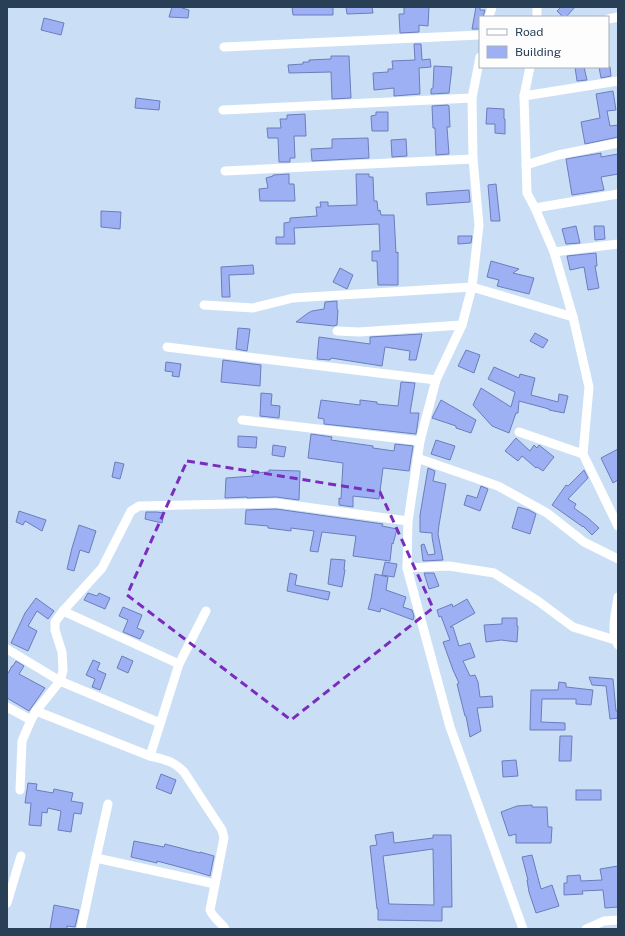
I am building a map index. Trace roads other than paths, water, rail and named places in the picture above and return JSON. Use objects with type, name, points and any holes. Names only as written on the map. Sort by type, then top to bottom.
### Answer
[{"type":"street","points":[[224,47],[479,35]]},
{"type":"street","points":[[479,62],[472,98],[473,158],[479,225],[472,287],[462,325],[436,380],[420,441],[408,521],[407,568],[450,727],[523,929]]},
{"type":"street","points":[[530,68],[524,96],[527,193],[554,252],[573,317],[589,387],[583,454],[618,526]]},
{"type":"street","points":[[524,96],[618,81]]},
{"type":"street","points":[[223,110],[472,98]]},
{"type":"street","points":[[526,165],[558,155],[618,143]]},
{"type":"street","points":[[225,171],[473,158]]},
{"type":"street","points":[[535,208],[618,194]]},
{"type":"street","points":[[554,252],[618,244]]},
{"type":"street","points":[[204,305],[253,308],[293,298],[472,287],[573,317]]},
{"type":"street","points":[[337,331],[359,332],[462,325]]},
{"type":"street","points":[[167,347],[436,380]]},
{"type":"street","points":[[242,420],[420,441]]},
{"type":"street","points":[[519,432],[583,454]]},
{"type":"street","points":[[417,458],[498,486],[548,514],[584,542],[618,559]]},
{"type":"street","points":[[20,790],[22,741],[30,720],[60,681],[63,671],[62,652],[55,630],[55,622],[102,568],[130,510],[139,506],[276,503],[408,521]]},
{"type":"street","points":[[407,568],[449,566],[494,572],[538,601],[573,627],[617,642]]},
{"type":"street","points":[[617,642],[614,628],[618,597]]},
{"type":"street","points":[[63,611],[178,664]]},
{"type":"street","points":[[150,756],[178,664],[206,611]]},
{"type":"street","points":[[7,649],[60,681],[160,722]]},
{"type":"street","points":[[7,707],[30,720]]},
{"type":"street","points":[[36,711],[150,756],[170,761],[184,772],[222,830],[224,838],[210,910],[225,929]]},
{"type":"street","points":[[82,929],[108,804]]},
{"type":"street","points":[[7,903],[21,856]]},
{"type":"street","points":[[96,858],[215,884]]},
{"type":"street","points":[[586,929],[604,921],[618,920]]}]
